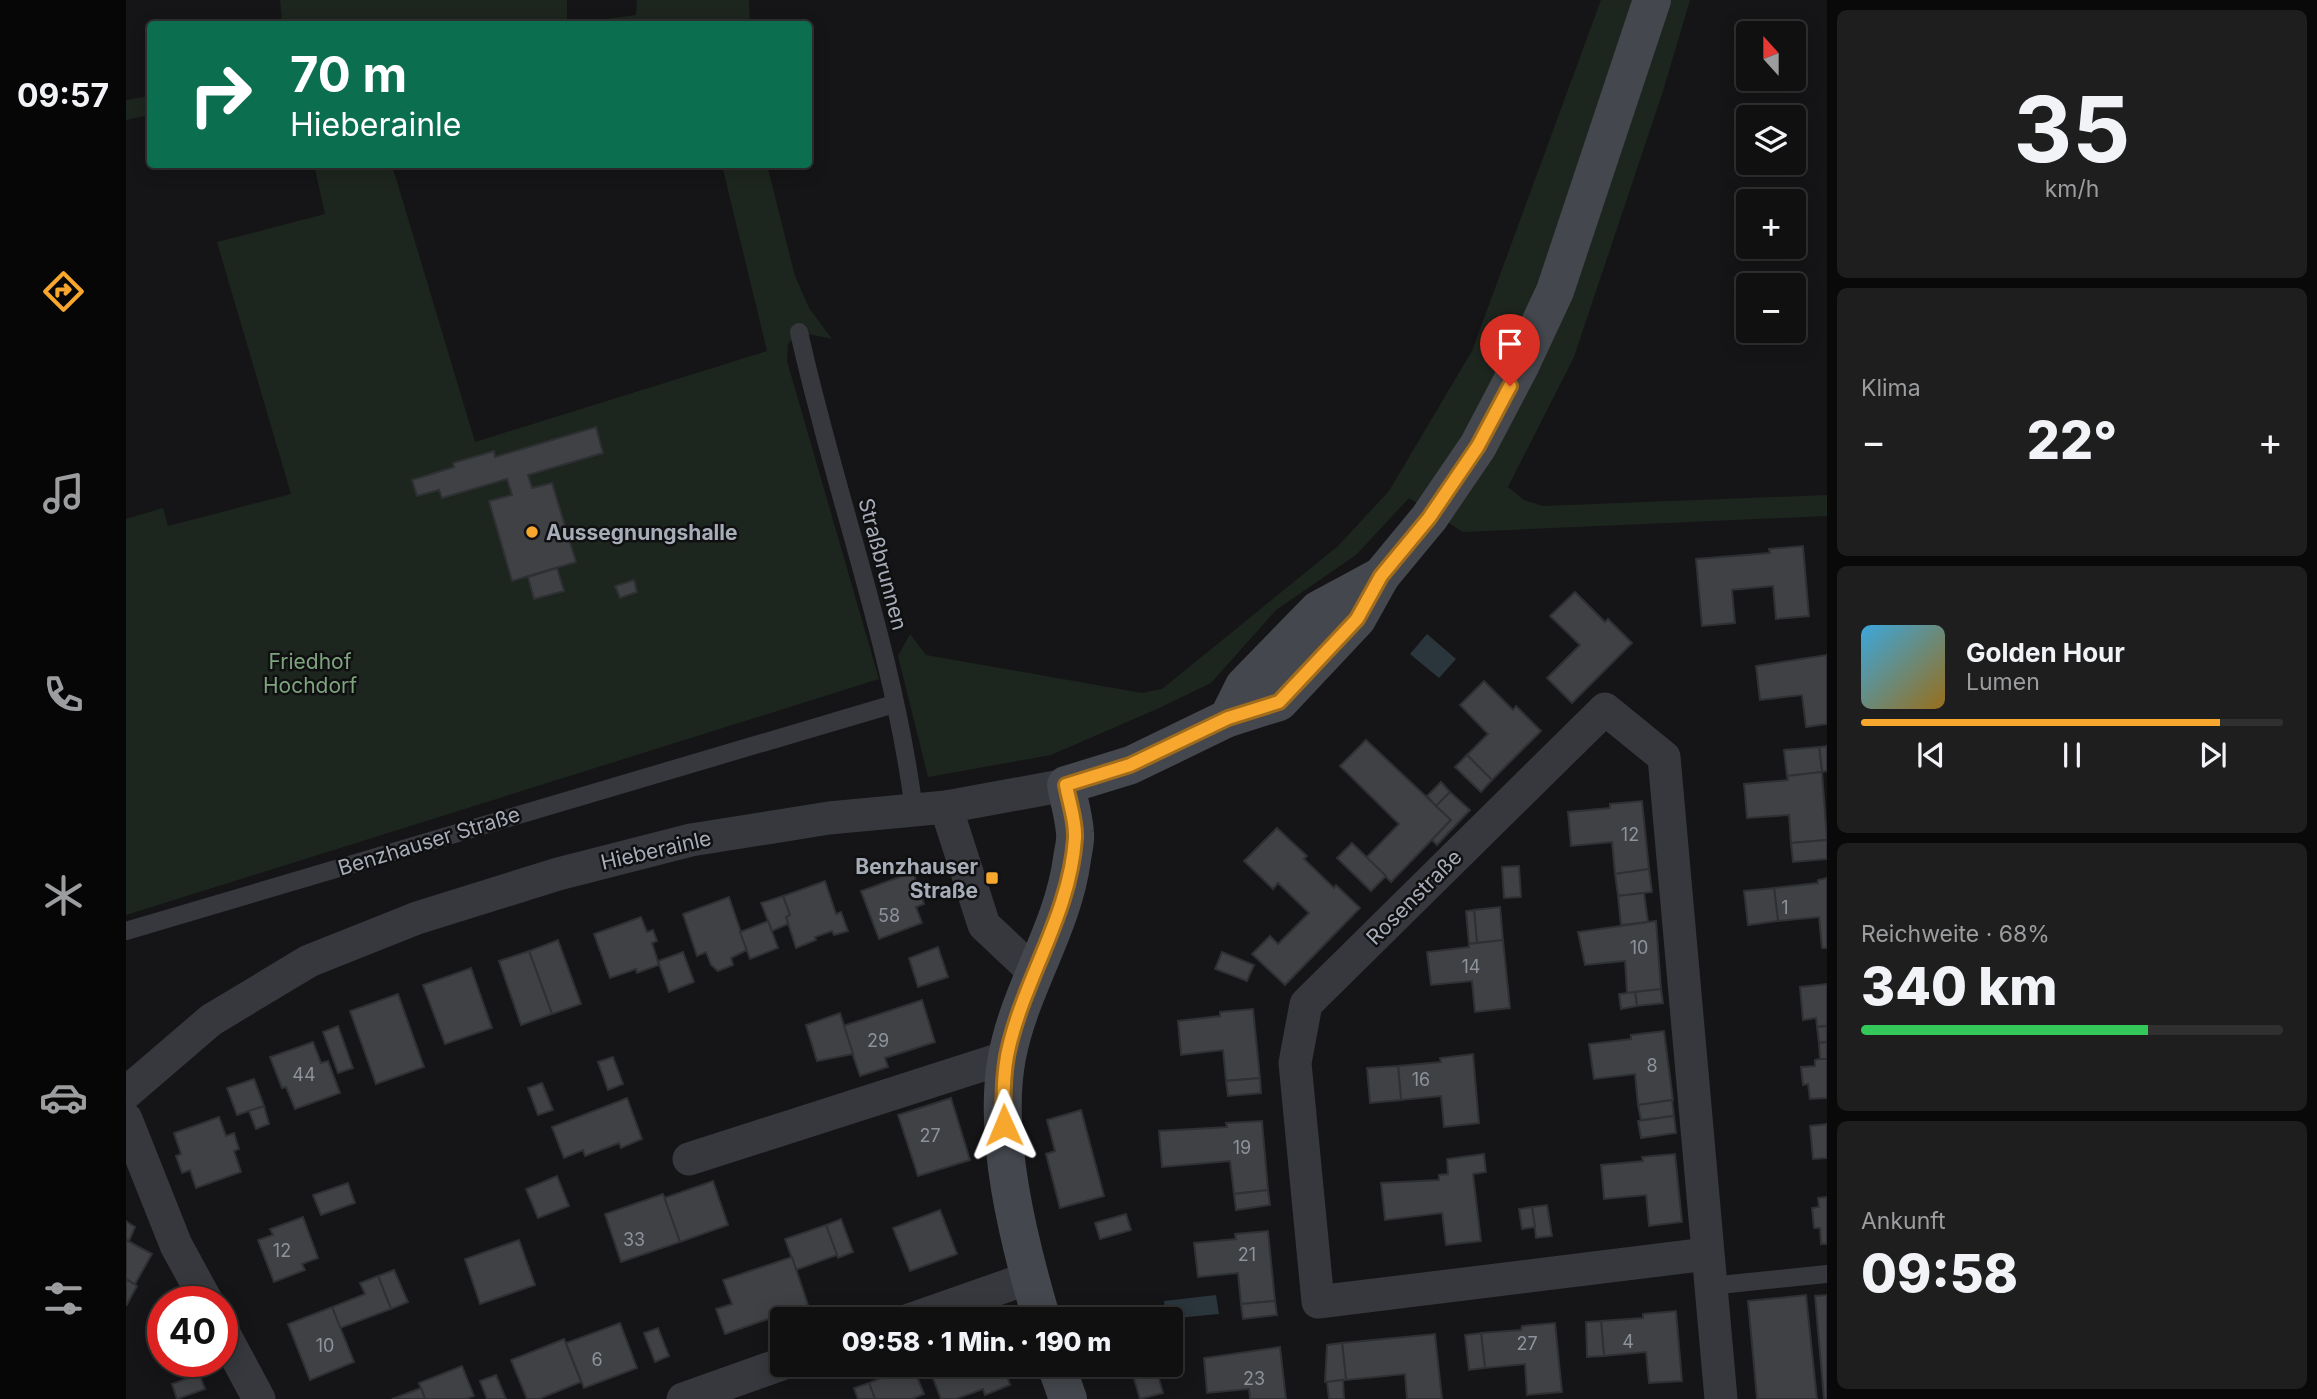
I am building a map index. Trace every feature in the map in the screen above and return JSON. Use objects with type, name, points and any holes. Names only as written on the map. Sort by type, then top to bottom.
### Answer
[{"type":"street","name":"Hieberainle","points":[[126,1093],[211,1020],[265,987],[309,961],[417,918],[558,874],[691,840],[830,818],[930,808],[1066,785],[1130,765],[1228,718],[1279,702],[1357,619],[1381,576],[1429,518],[1478,446],[1555,291],[1652,0]]},
{"type":"street","name":"Rosenstraße","points":[[1709,1270],[1318,1302],[1295,1063],[1306,1004],[1605,709],[1664,757],[1721,1399]]},
{"type":"street","points":[[1038,1307],[1029,1278],[1005,1149],[1003,1102],[1007,1057],[1019,1014],[1068,888],[1075,835],[1066,785]]},
{"type":"street","points":[[930,808],[984,925],[1035,973]]},
{"type":"street","points":[[688,1159],[1007,1057]]},
{"type":"street","points":[[126,1119],[176,1245],[198,1286]]},
{"type":"street","points":[[946,1307],[1029,1278]]},
{"type":"street","points":[[238,1360],[259,1399]]},
{"type":"street","points":[[683,1399],[770,1368]]},
{"type":"street","points":[[1060,1377],[1068,1399]]},
{"type":"lane","name":"Straßbrunnen","points":[[799,332],[885,659],[894,704],[930,808]]},
{"type":"lane","name":"Benzhauser Straße","points":[[126,931],[894,704]]},
{"type":"lane","points":[[1709,1270],[1827,1274]]},
{"type":"green space","points":[[280,0],[567,0],[567,21],[282,21]]},
{"type":"green space","points":[[637,0],[749,0],[750,21],[591,21],[636,15]]},
{"type":"green space","points":[[1601,0],[1690,0],[1663,91],[1574,357],[1508,487],[1524,500],[1543,506],[1827,495],[1827,516],[1463,532],[1409,498],[1356,555],[1276,610],[1211,683],[1051,755],[928,777],[898,656],[910,634],[926,655],[1142,693],[1162,689],[1338,546],[1389,491],[1472,351]]},
{"type":"green space","points":[[147,96],[147,116],[126,120],[126,100]]},
{"type":"green space","name":"Friedhof Hochdorf","points":[[315,168],[393,168],[475,442],[767,351],[723,168],[768,168],[795,276],[809,308],[832,339],[799,332],[788,344],[787,361],[879,679],[126,915],[126,519],[163,508],[168,526],[291,494],[217,242],[325,214]]},
{"type":"shaded area","points":[[1427,634],[1456,659],[1439,678],[1410,654]]},
{"type":"shaded area","points":[[1216,1295],[1219,1314],[1183,1317],[1183,1307],[1165,1307],[1164,1301]]},
{"type":"building","name":"Aussegnungshalle","points":[[596,427],[603,453],[528,475],[532,488],[552,483],[576,562],[512,581],[489,501],[512,495],[507,479],[442,498],[439,490],[417,496],[412,480],[454,467],[453,463],[494,451],[495,457]]},
{"type":"building","points":[[1803,546],[1809,616],[1776,619],[1773,586],[1732,590],[1735,623],[1702,626],[1696,559],[1770,553],[1769,549]]},
{"type":"building","points":[[557,568],[564,591],[534,599],[528,577]]},
{"type":"building","points":[[634,580],[637,592],[620,598],[615,586]]},
{"type":"building","points":[[1575,592],[1605,622],[1608,619],[1632,643],[1572,703],[1547,678],[1580,645],[1550,616]]},
{"type":"building","points":[[1827,655],[1827,724],[1806,727],[1802,695],[1760,700],[1756,666]]},
{"type":"building","points":[[1484,681],[1513,710],[1516,706],[1541,731],[1492,780],[1467,755],[1488,734],[1460,705]]},
{"type":"building","points":[[1366,740],[1451,820],[1391,882],[1366,858],[1399,824],[1340,766]]},
{"type":"building","points":[[1827,746],[1827,771],[1822,772],[1819,747]]},
{"type":"building","points":[[1819,747],[1822,772],[1787,776],[1784,750]]},
{"type":"building","points":[[1467,755],[1492,780],[1481,792],[1455,767]]},
{"type":"building","points":[[1822,772],[1827,840],[1791,843],[1789,815],[1747,818],[1744,784],[1788,780],[1787,776]]},
{"type":"building","points":[[1441,782],[1450,792],[1436,806],[1427,796]]},
{"type":"building","points":[[1450,792],[1470,810],[1437,845],[1432,840],[1451,820],[1436,806]]},
{"type":"building","points":[[1642,801],[1649,869],[1615,874],[1612,842],[1571,846],[1568,812],[1610,808],[1610,804]]},
{"type":"building","points":[[1277,828],[1307,856],[1304,859],[1334,888],[1336,885],[1360,908],[1285,985],[1252,954],[1270,936],[1278,944],[1309,913],[1278,883],[1273,889],[1244,861]]},
{"type":"building","points":[[1827,840],[1827,859],[1793,862],[1791,843]]},
{"type":"building","points":[[1352,843],[1386,876],[1371,891],[1337,858]]},
{"type":"building","points":[[1519,866],[1521,897],[1504,898],[1502,867]]},
{"type":"building","points":[[1649,869],[1652,892],[1618,896],[1615,874]]},
{"type":"building","points":[[913,872],[924,904],[916,907],[922,923],[879,939],[861,891]]},
{"type":"building","points":[[1827,878],[1827,948],[1822,948],[1819,917],[1778,921],[1774,888],[1818,883],[1818,880]]},
{"type":"building","points":[[825,881],[836,914],[841,912],[848,931],[834,935],[832,931],[796,948],[786,917],[790,915],[783,896]]},
{"type":"building","points":[[1774,888],[1778,921],[1748,925],[1744,891]]},
{"type":"building","points":[[1644,893],[1648,922],[1621,925],[1618,896]]},
{"type":"building","points":[[783,896],[790,915],[786,917],[788,924],[772,931],[761,903]]},
{"type":"building","points":[[729,897],[747,950],[731,958],[733,965],[718,971],[711,965],[706,952],[697,956],[683,914]]},
{"type":"building","points":[[1500,907],[1503,940],[1477,943],[1474,910]]},
{"type":"building","points":[[1474,910],[1477,943],[1469,944],[1466,911]]},
{"type":"building","points":[[641,917],[647,932],[653,930],[657,941],[652,943],[659,965],[610,978],[594,934]]},
{"type":"building","points":[[768,921],[778,948],[750,959],[740,932]]},
{"type":"building","points":[[1656,921],[1661,989],[1627,993],[1625,961],[1585,965],[1578,932]]},
{"type":"building","points":[[558,940],[581,1004],[552,1014],[529,951]]},
{"type":"building","points":[[1503,940],[1510,1008],[1475,1012],[1472,981],[1431,985],[1427,952]]},
{"type":"building","points":[[938,947],[948,977],[918,987],[909,958]]},
{"type":"building","points":[[529,951],[552,1014],[521,1025],[499,961]]},
{"type":"building","points":[[683,952],[694,982],[669,992],[658,961]]},
{"type":"building","points":[[1222,952],[1254,965],[1247,981],[1215,969]]},
{"type":"building","points":[[471,968],[492,1028],[445,1044],[423,985]]},
{"type":"building","points":[[1827,984],[1827,1026],[1817,1027],[1816,1018],[1803,1020],[1800,987]]},
{"type":"building","points":[[1661,989],[1663,1003],[1637,1006],[1635,992]]},
{"type":"building","points":[[1635,992],[1637,1006],[1621,1009],[1619,994]]},
{"type":"building","points":[[398,994],[424,1067],[376,1084],[350,1011]]},
{"type":"building","points":[[922,1000],[935,1042],[885,1058],[888,1067],[860,1076],[843,1026]]},
{"type":"building","points":[[1253,1009],[1260,1078],[1226,1081],[1223,1050],[1181,1055],[1178,1021],[1220,1016],[1220,1012]]},
{"type":"building","points":[[840,1013],[853,1054],[817,1061],[806,1025]]},
{"type":"building","points":[[338,1026],[353,1068],[338,1073],[323,1032]]},
{"type":"building","points":[[1827,1026],[1827,1042],[1819,1043],[1817,1027]]},
{"type":"building","points":[[1664,1031],[1673,1100],[1638,1105],[1635,1074],[1594,1079],[1589,1044],[1631,1039],[1631,1035]]},
{"type":"building","points":[[313,1042],[321,1063],[328,1061],[340,1093],[295,1109],[286,1087],[282,1088],[270,1057]]},
{"type":"building","points":[[1827,1042],[1827,1059],[1820,1059],[1819,1043]]},
{"type":"building","points":[[1473,1054],[1479,1123],[1444,1127],[1441,1096],[1401,1100],[1398,1066],[1441,1062],[1440,1058]]},
{"type":"building","points":[[613,1057],[623,1084],[608,1090],[598,1062]]},
{"type":"building","points":[[1827,1059],[1827,1098],[1810,1099],[1808,1084],[1803,1085],[1801,1067],[1815,1066],[1815,1060]]},
{"type":"building","points":[[1398,1066],[1401,1100],[1370,1103],[1367,1068]]},
{"type":"building","points":[[1260,1078],[1261,1093],[1228,1096],[1226,1081]]},
{"type":"building","points":[[254,1079],[264,1106],[237,1115],[227,1088]]},
{"type":"building","points":[[542,1083],[553,1110],[538,1115],[528,1088]]},
{"type":"building","points":[[627,1098],[642,1139],[621,1148],[619,1143],[585,1156],[583,1150],[564,1158],[552,1127]]},
{"type":"building","points":[[951,1098],[970,1160],[918,1176],[898,1115]]},
{"type":"building","points":[[1672,1100],[1674,1116],[1641,1120],[1638,1105]]},
{"type":"building","points":[[264,1106],[269,1124],[256,1129],[249,1111]]},
{"type":"building","points":[[1081,1110],[1104,1196],[1060,1208],[1046,1154],[1055,1151],[1047,1120]]},
{"type":"building","points":[[1674,1116],[1676,1133],[1641,1138],[1638,1121]]},
{"type":"building","points":[[219,1117],[226,1136],[234,1133],[239,1149],[234,1151],[241,1172],[196,1188],[190,1170],[182,1173],[176,1156],[181,1154],[174,1133]]},
{"type":"building","points":[[1262,1121],[1268,1190],[1234,1194],[1230,1161],[1162,1167],[1159,1131],[1227,1127],[1226,1123]]},
{"type":"building","points":[[1827,1124],[1827,1158],[1813,1159],[1810,1126]]},
{"type":"building","points":[[1484,1154],[1486,1172],[1473,1174],[1481,1241],[1446,1245],[1442,1213],[1385,1220],[1381,1183],[1439,1180],[1439,1175],[1448,1174],[1447,1159]]},
{"type":"building","points":[[1675,1154],[1682,1222],[1649,1226],[1646,1195],[1604,1199],[1601,1165],[1643,1161],[1642,1157]]},
{"type":"building","points":[[557,1176],[569,1206],[538,1218],[526,1189]]},
{"type":"building","points":[[713,1181],[728,1225],[680,1242],[664,1198]]},
{"type":"building","points":[[348,1183],[355,1203],[321,1215],[313,1195]]},
{"type":"building","points":[[1268,1190],[1270,1205],[1236,1210],[1234,1194]]},
{"type":"building","points":[[663,1194],[680,1242],[621,1262],[605,1214]]},
{"type":"building","points":[[1827,1197],[1827,1244],[1821,1244],[1820,1228],[1814,1228],[1812,1208],[1819,1207],[1818,1198]]},
{"type":"building","points":[[1547,1205],[1552,1236],[1536,1238],[1532,1207]]},
{"type":"building","points":[[1532,1207],[1535,1227],[1522,1229],[1519,1209]]},
{"type":"building","points":[[940,1210],[957,1254],[910,1271],[893,1228]]},
{"type":"building","points":[[1126,1214],[1131,1230],[1100,1239],[1095,1223]]},
{"type":"building","points":[[303,1217],[318,1258],[302,1264],[305,1270],[274,1282],[258,1240],[273,1235],[270,1229]]},
{"type":"building","points":[[841,1219],[853,1252],[838,1258],[826,1225]]},
{"type":"building","points":[[126,1221],[135,1227],[129,1241],[126,1240]]},
{"type":"building","points":[[826,1225],[837,1255],[796,1270],[785,1239]]},
{"type":"building","points":[[1268,1231],[1275,1301],[1241,1304],[1238,1273],[1198,1277],[1194,1243],[1236,1239],[1235,1234]]},
{"type":"building","points":[[126,1240],[152,1254],[135,1284],[126,1279]]},
{"type":"building","points":[[519,1240],[535,1285],[480,1304],[465,1259]]},
{"type":"building","points":[[792,1257],[808,1305],[770,1307],[770,1318],[725,1334],[716,1309],[732,1304],[723,1280]]},
{"type":"building","points":[[394,1270],[408,1302],[391,1309],[378,1276]]},
{"type":"building","points":[[378,1276],[391,1309],[340,1328],[332,1307],[365,1294],[360,1283]]},
{"type":"building","points":[[126,1279],[137,1286],[126,1306]]},
{"type":"building","points":[[1806,1295],[1817,1399],[1757,1399],[1748,1301]]},
{"type":"building","points":[[1827,1295],[1827,1399],[1824,1399],[1815,1296]]},
{"type":"building","points":[[1275,1301],[1277,1315],[1243,1319],[1241,1304]]},
{"type":"building","points":[[332,1307],[354,1362],[310,1380],[288,1324]]},
{"type":"building","points":[[1676,1311],[1682,1381],[1649,1383],[1646,1352],[1604,1356],[1601,1321],[1643,1318],[1643,1314]]},
{"type":"building","points":[[1601,1321],[1604,1356],[1587,1357],[1586,1322]]},
{"type":"building","points":[[620,1323],[637,1368],[584,1388],[566,1343]]},
{"type":"building","points":[[1555,1323],[1562,1392],[1527,1395],[1525,1364],[1485,1368],[1481,1333],[1521,1330],[1522,1326]]},
{"type":"building","points":[[658,1328],[669,1356],[655,1362],[644,1333]]},
{"type":"building","points":[[1481,1333],[1485,1368],[1469,1370],[1465,1335]]},
{"type":"building","points":[[1435,1334],[1442,1399],[1407,1399],[1405,1374],[1346,1380],[1342,1343]]},
{"type":"building","points":[[564,1339],[581,1382],[539,1399],[527,1399],[511,1360]]},
{"type":"building","points":[[1342,1343],[1346,1380],[1325,1382],[1327,1345]]},
{"type":"building","points":[[1280,1347],[1286,1399],[1250,1399],[1249,1389],[1207,1393],[1204,1358]]},
{"type":"building","points":[[462,1366],[474,1396],[466,1399],[425,1399],[419,1383]]},
{"type":"building","points":[[496,1375],[506,1399],[487,1399],[480,1381]]},
{"type":"building","points":[[191,1377],[200,1377],[205,1389],[177,1399],[172,1384]]},
{"type":"building","points":[[883,1377],[917,1377],[924,1394],[912,1399],[875,1399],[869,1383]]},
{"type":"building","points":[[933,1377],[1007,1377],[1010,1385],[985,1395],[983,1389],[956,1399],[941,1399]]},
{"type":"building","points":[[1134,1377],[1158,1377],[1163,1393],[1140,1399]]},
{"type":"building","points":[[1343,1380],[1344,1399],[1329,1399],[1327,1382]]},
{"type":"building","points":[[869,1383],[875,1399],[858,1399],[854,1388]]},
{"type":"building","points":[[421,1388],[425,1399],[392,1399]]},
{"type":"place","name":"Aussegnungshalle","points":[[532,532]]},
{"type":"place","name":"Benzhauser Straße","points":[[992,878]]},
{"type":"route","points":[[1004,1125],[1007,1057],[1019,1014],[1068,888],[1075,835],[1066,785],[1130,765],[1228,718],[1279,702],[1357,619],[1381,576],[1429,518],[1478,446],[1510,386]]}]
